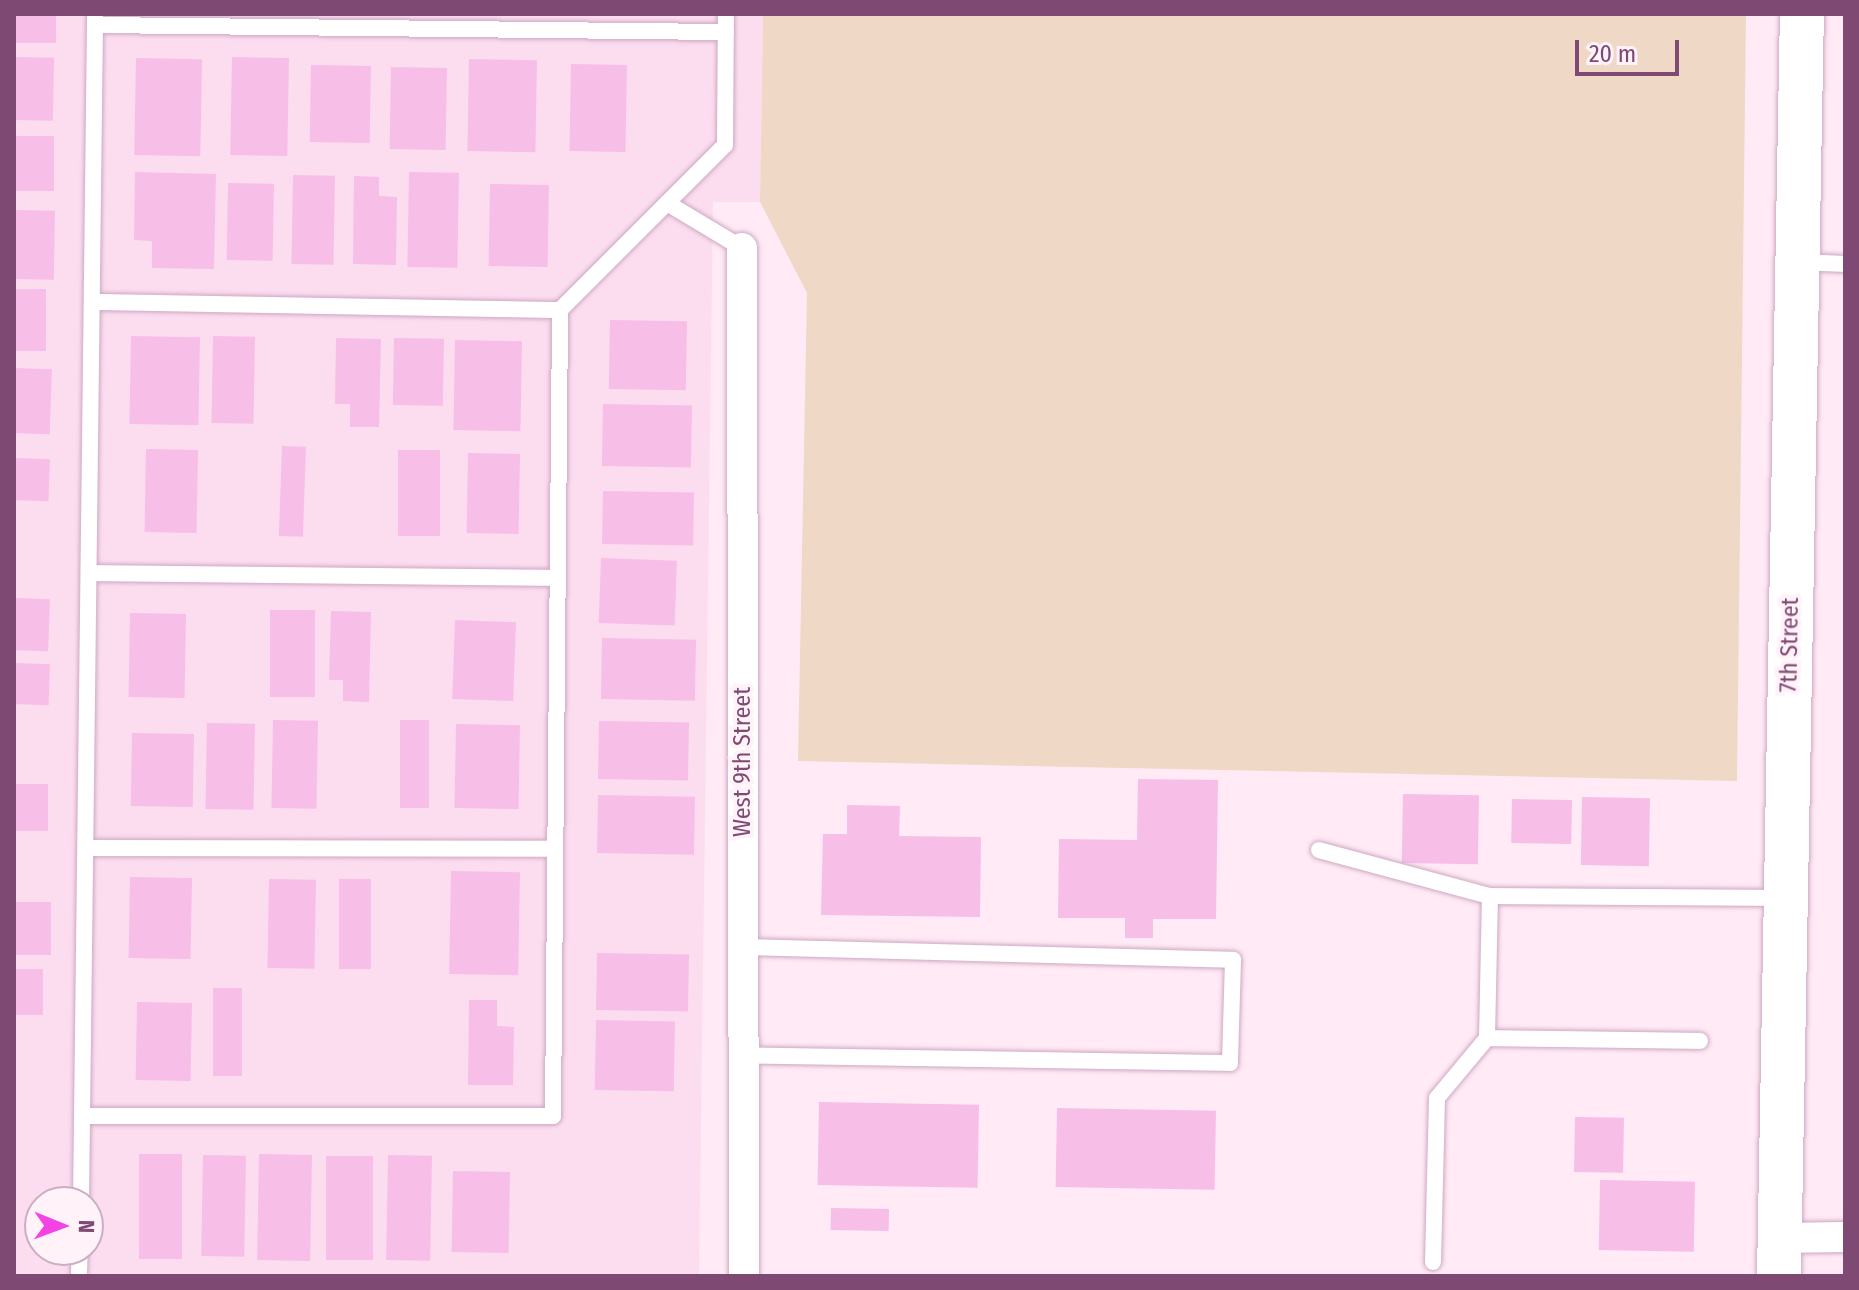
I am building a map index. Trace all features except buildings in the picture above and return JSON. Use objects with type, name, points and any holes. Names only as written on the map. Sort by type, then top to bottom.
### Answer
[{"type":"street","name":"7th Street","points":[[1779,1257],[1802,14]]},
{"type":"street","name":"West 9th Street","points":[[742,248],[744,1276]]},
{"type":"street","points":[[1779,1257],[1845,1237]]},
{"type":"lane","points":[[84,1116],[553,1116],[560,310],[725,145],[726,14]]},
{"type":"lane","points":[[82,1186],[95,19],[726,32]]},
{"type":"lane","points":[[667,203],[742,248]]},
{"type":"lane","points":[[1797,262],[1845,264]]},
{"type":"lane","points":[[93,302],[560,310]]},
{"type":"lane","points":[[90,573],[557,578]]},
{"type":"lane","points":[[87,848],[555,849]]},
{"type":"lane","points":[[1319,850],[1490,896],[1786,898]]},
{"type":"lane","points":[[1433,1262],[1437,1098],[1487,1038],[1490,896]]},
{"type":"lane","points":[[743,947],[1233,960],[1230,1063],[744,1055]]},
{"type":"lane","points":[[1487,1038],[1700,1041]]},
{"type":"lane","points":[[79,1266],[79,1273]]},
{"type":"shaded area","points":[[14,14],[763,14],[760,202],[713,202],[699,1276],[14,1276]]},
{"type":"shaded area","points":[[763,14],[1746,14],[1737,781],[798,761],[807,293],[760,202]]}]
